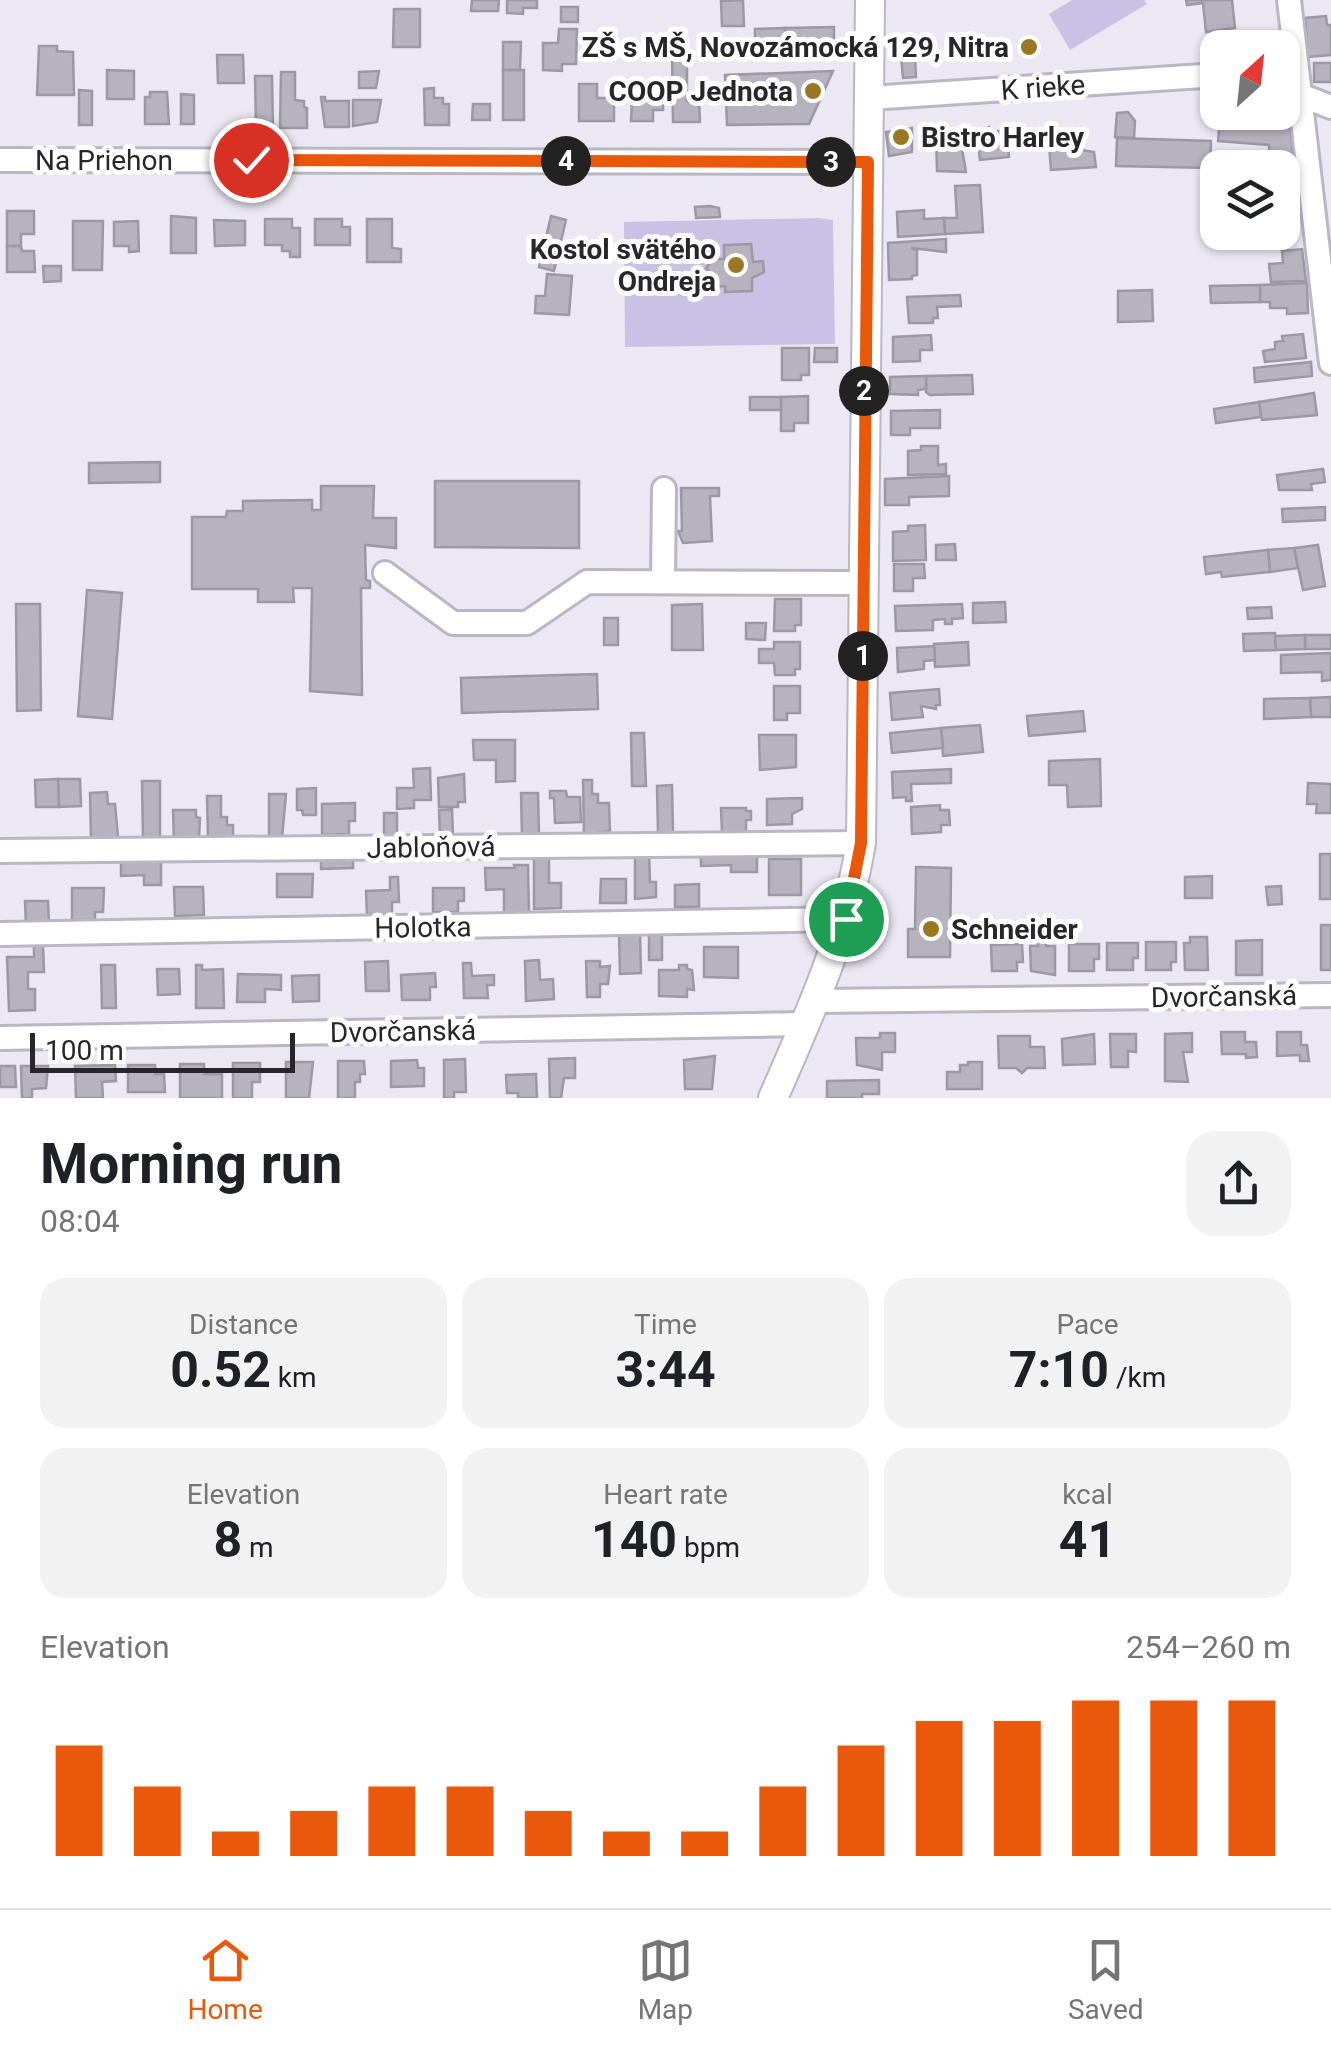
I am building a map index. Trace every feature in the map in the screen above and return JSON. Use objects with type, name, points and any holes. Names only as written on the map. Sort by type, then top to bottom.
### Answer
[{"type":"main road","points":[[773,1098],[812,1012],[846,919],[861,843],[870,0]]},
{"type":"street","points":[[1289,0],[1290,30]]},
{"type":"street","name":"K rieke","points":[[869,98],[1200,77]]},
{"type":"street","points":[[1300,95],[1331,106]]},
{"type":"street","points":[[1297,130],[1331,363]]},
{"type":"street","name":"Na Priehon","points":[[0,160],[868,162]]},
{"type":"street","points":[[664,489],[664,581]]},
{"type":"street","points":[[386,573],[453,622],[527,623],[587,582],[864,584]]},
{"type":"street","name":"Jabloňová","points":[[0,851],[861,843]]},
{"type":"street","name":"Holotka","points":[[0,934],[846,919]]},
{"type":"street","name":"Dvorčanská","points":[[0,1038],[1331,995]]},
{"type":"shaded area","points":[[1072,0],[1144,0],[1147,4],[1070,50],[1049,14]]},
{"type":"shaded area","points":[[833,220],[835,344],[625,347],[624,222]]},
{"type":"building","points":[[472,0],[499,0],[498,11],[471,11]]},
{"type":"building","points":[[507,0],[537,0],[537,8],[523,8],[523,14],[507,13]]},
{"type":"building","points":[[743,0],[744,26],[722,26],[721,1]]},
{"type":"building","points":[[1186,0],[1232,0],[1235,28],[1206,30],[1203,3],[1187,5]]},
{"type":"building","points":[[561,7],[578,7],[578,22],[561,22]]},
{"type":"building","points":[[394,9],[420,9],[420,47],[393,47]]},
{"type":"building","points":[[1326,16],[1327,25],[1331,25],[1331,55],[1308,57],[1305,18]]},
{"type":"building","points":[[834,27],[834,43],[815,43],[815,49],[806,49],[806,44],[785,44],[785,28]]},
{"type":"building","points":[[785,28],[785,44],[755,45],[755,29]]},
{"type":"building","points":[[559,29],[577,29],[576,64],[562,64],[562,71],[543,70],[543,43],[558,43]]},
{"type":"building","points":[[503,42],[521,42],[520,70],[503,70]]},
{"type":"building","points":[[39,46],[57,46],[57,51],[73,52],[74,95],[37,95]]},
{"type":"building","points":[[672,51],[687,52],[687,101],[699,101],[700,122],[673,122]]},
{"type":"building","points":[[217,55],[243,55],[244,83],[218,83]]},
{"type":"building","points":[[915,56],[916,77],[903,78],[901,57]]},
{"type":"building","points":[[1314,63],[1331,63],[1331,82],[1314,82]]},
{"type":"building","points":[[107,70],[134,71],[134,99],[107,99]]},
{"type":"building","points":[[503,70],[524,70],[524,120],[503,120]]},
{"type":"building","points":[[379,71],[376,88],[359,88],[359,72]]},
{"type":"building","points":[[833,71],[809,124],[727,125],[725,75]]},
{"type":"building","points":[[281,72],[295,72],[295,100],[304,101],[307,108],[307,128],[280,128]]},
{"type":"building","points":[[255,76],[272,76],[273,128],[256,128]]},
{"type":"building","points":[[579,84],[597,84],[597,98],[614,98],[614,121],[579,121]]},
{"type":"building","points":[[434,88],[434,98],[443,98],[443,104],[449,104],[449,125],[425,125],[424,89]]},
{"type":"building","points":[[79,90],[92,91],[92,125],[79,125]]},
{"type":"building","points":[[150,92],[167,92],[169,124],[145,124],[145,97],[150,97]]},
{"type":"building","points":[[181,94],[194,95],[194,124],[181,124]]},
{"type":"building","points":[[321,97],[325,101],[349,101],[349,127],[325,127]]},
{"type":"building","points":[[663,99],[663,110],[653,110],[653,121],[631,121],[632,100]]},
{"type":"building","points":[[353,100],[381,100],[377,122],[353,126]]},
{"type":"building","points":[[473,104],[490,104],[490,120],[472,120]]},
{"type":"building","points":[[1128,112],[1135,121],[1134,138],[1115,137],[1117,113]]},
{"type":"building","points":[[989,127],[990,132],[1007,130],[1009,157],[980,160],[977,133]]},
{"type":"building","points":[[912,128],[912,152],[889,156],[886,132]]},
{"type":"building","points":[[1219,130],[1291,130],[1292,150],[1269,150],[1269,145],[1218,141]]},
{"type":"building","points":[[955,132],[960,137],[966,172],[937,171],[936,133]]},
{"type":"building","points":[[1117,138],[1211,141],[1211,150],[1200,150],[1200,168],[1116,166]]},
{"type":"building","points":[[1076,142],[1076,149],[1094,152],[1096,167],[1051,170],[1049,144]]},
{"type":"building","points":[[980,185],[983,232],[945,234],[944,218],[957,218],[955,186]]},
{"type":"building","points":[[695,207],[719,208],[720,217],[696,218]]},
{"type":"building","points":[[924,210],[924,219],[944,218],[945,234],[898,237],[897,212]]},
{"type":"building","points":[[7,211],[34,211],[34,234],[21,234],[21,246],[7,246]]},
{"type":"building","points":[[171,216],[196,218],[196,253],[171,253]]},
{"type":"building","points":[[551,216],[566,220],[554,271],[539,267]]},
{"type":"building","points":[[265,219],[292,219],[292,228],[300,228],[300,257],[290,257],[290,251],[282,251],[282,245],[265,245]]},
{"type":"building","points":[[315,219],[342,219],[342,227],[350,227],[350,245],[315,245]]},
{"type":"building","points":[[367,219],[392,219],[392,248],[401,249],[401,262],[367,262]]},
{"type":"building","points":[[214,220],[245,221],[245,245],[215,246]]},
{"type":"building","points":[[73,221],[103,221],[102,270],[73,270]]},
{"type":"building","points":[[138,221],[139,251],[114,246],[114,222]]},
{"type":"building","points":[[946,239],[946,252],[911,248],[917,250],[917,275],[912,279],[889,280],[888,243]]},
{"type":"building","name":"Kostol svätého Ondreja","points":[[751,244],[753,262],[763,261],[764,272],[752,278],[752,291],[725,292],[725,286],[714,287],[714,277],[706,268],[713,259],[724,259],[724,245]]},
{"type":"building","points":[[7,246],[34,251],[35,272],[7,272]]},
{"type":"building","points":[[1300,249],[1306,281],[1271,282],[1269,264],[1283,263],[1282,251]]},
{"type":"building","points":[[43,266],[61,266],[61,281],[44,282]]},
{"type":"building","points":[[547,274],[572,276],[569,315],[535,313],[536,296],[545,296]]},
{"type":"building","points":[[1307,283],[1308,313],[1287,314],[1287,308],[1270,308],[1270,302],[1260,302],[1260,285]]},
{"type":"building","points":[[1260,285],[1260,302],[1211,303],[1210,286]]},
{"type":"building","points":[[1152,290],[1153,321],[1118,322],[1118,291]]},
{"type":"building","points":[[960,295],[961,306],[937,307],[938,318],[933,318],[933,323],[909,323],[907,297]]},
{"type":"building","points":[[1303,334],[1306,358],[1265,362],[1263,351],[1275,349],[1275,342],[1283,341],[1282,336]]},
{"type":"building","points":[[931,335],[932,350],[920,350],[920,361],[893,362],[893,337]]},
{"type":"building","points":[[782,348],[809,348],[809,375],[801,375],[801,380],[782,380]]},
{"type":"building","points":[[815,348],[837,348],[837,362],[814,362]]},
{"type":"building","points":[[1311,362],[1312,376],[1255,382],[1254,368]]},
{"type":"building","points":[[972,375],[973,394],[926,392],[926,376]]},
{"type":"building","points":[[926,376],[926,389],[918,390],[918,395],[890,394],[890,377]]},
{"type":"building","points":[[1314,393],[1317,415],[1262,420],[1259,402]]},
{"type":"building","points":[[808,396],[808,423],[794,423],[794,431],[781,431],[781,397]]},
{"type":"building","points":[[750,397],[781,397],[781,410],[750,410]]},
{"type":"building","points":[[1259,402],[1261,417],[1216,423],[1214,409]]},
{"type":"building","points":[[940,410],[940,428],[910,428],[910,435],[891,435],[891,411]]},
{"type":"building","points":[[921,446],[938,446],[938,465],[946,464],[946,474],[908,475],[908,451],[921,450]]},
{"type":"building","points":[[160,462],[160,482],[89,483],[89,463]]},
{"type":"building","points":[[1323,469],[1325,482],[1311,484],[1312,490],[1279,490],[1277,475]]},
{"type":"building","points":[[949,476],[949,496],[909,497],[909,505],[885,505],[885,479]]},
{"type":"building","points":[[435,481],[579,481],[579,548],[435,547]]},
{"type":"building","points":[[321,486],[374,486],[373,518],[396,518],[396,548],[365,545],[366,580],[370,581],[370,588],[361,588],[362,695],[310,691],[312,588],[293,588],[294,602],[258,602],[258,589],[192,589],[192,517],[226,517],[227,511],[243,511],[243,501],[312,500],[312,510],[321,510]]},
{"type":"building","points":[[681,488],[719,488],[719,496],[710,496],[712,541],[683,543],[678,531],[682,531]]},
{"type":"building","points":[[1325,507],[1325,520],[1283,522],[1282,509]]},
{"type":"building","points":[[925,525],[926,560],[893,561],[893,532]]},
{"type":"building","points":[[955,544],[956,560],[936,560],[936,545]]},
{"type":"building","points":[[1318,545],[1325,586],[1303,590],[1294,548]]},
{"type":"building","points":[[1294,548],[1298,568],[1270,572],[1268,550]]},
{"type":"building","points":[[1268,550],[1270,572],[1222,577],[1221,572],[1206,574],[1204,557]]},
{"type":"building","points":[[894,564],[924,564],[925,578],[913,578],[913,591],[894,591]]},
{"type":"building","points":[[87,590],[122,593],[112,719],[78,716]]},
{"type":"building","points":[[775,599],[801,599],[801,625],[795,625],[795,631],[774,631]]},
{"type":"building","points":[[1005,602],[1006,622],[973,623],[973,603]]},
{"type":"building","points":[[16,604],[40,604],[41,710],[17,711]]},
{"type":"building","points":[[702,604],[703,650],[672,650],[672,605]]},
{"type":"building","points":[[962,604],[963,618],[952,619],[952,624],[945,624],[945,619],[933,620],[933,630],[896,631],[895,606]]},
{"type":"building","points":[[1271,607],[1272,618],[1248,619],[1247,608]]},
{"type":"building","points":[[604,618],[618,618],[618,645],[604,645]]},
{"type":"building","points":[[746,623],[766,623],[765,640],[746,639]]},
{"type":"building","points":[[1275,633],[1276,650],[1244,651],[1243,634]]},
{"type":"building","points":[[1305,635],[1331,635],[1331,649],[1305,649]]},
{"type":"building","points":[[1305,635],[1305,649],[1276,650],[1275,636]]},
{"type":"building","points":[[774,642],[800,642],[800,669],[795,669],[795,675],[775,675],[774,663],[759,663],[759,649],[774,649]]},
{"type":"building","points":[[968,642],[969,665],[935,667],[934,644]]},
{"type":"building","points":[[934,646],[935,660],[924,661],[924,669],[898,672],[897,648]]},
{"type":"building","points":[[1331,653],[1331,680],[1322,681],[1322,672],[1281,673],[1281,655]]},
{"type":"building","points":[[597,674],[598,709],[462,713],[461,678]]},
{"type":"building","points":[[774,686],[800,686],[800,713],[787,713],[787,720],[774,720]]},
{"type":"building","points":[[939,689],[940,705],[936,709],[921,706],[923,717],[892,720],[890,693]]},
{"type":"building","points":[[1331,697],[1331,717],[1311,717],[1310,698]]},
{"type":"building","points":[[1310,698],[1311,717],[1264,719],[1264,699]]},
{"type":"building","points":[[1083,711],[1085,731],[1029,736],[1027,716]]},
{"type":"building","points":[[980,725],[983,752],[943,756],[941,728]]},
{"type":"building","points":[[941,728],[943,748],[892,753],[890,733]]},
{"type":"building","points":[[631,733],[644,733],[646,786],[632,786]]},
{"type":"building","points":[[759,735],[796,735],[796,767],[760,770]]},
{"type":"building","points":[[473,740],[515,740],[515,781],[496,782],[496,760],[474,760]]},
{"type":"building","points":[[1100,759],[1101,806],[1068,807],[1067,785],[1049,785],[1049,761]]},
{"type":"building","points":[[430,768],[431,800],[414,800],[414,808],[397,809],[397,788],[414,788],[413,769]]},
{"type":"building","points":[[951,769],[951,783],[911,784],[912,801],[906,801],[906,797],[893,798],[892,772]]},
{"type":"building","points":[[464,774],[465,802],[458,802],[458,807],[439,807],[438,778]]},
{"type":"building","points":[[58,779],[80,779],[81,806],[59,807]]},
{"type":"building","points":[[58,779],[59,807],[36,807],[35,780]]},
{"type":"building","points":[[583,780],[592,780],[592,794],[598,794],[598,803],[609,803],[610,831],[584,835]]},
{"type":"building","points":[[142,781],[160,781],[160,839],[143,839]]},
{"type":"building","points":[[1308,783],[1331,784],[1331,813],[1316,813],[1317,804],[1307,804]]},
{"type":"building","points":[[672,785],[673,832],[658,833],[657,786]]},
{"type":"building","points":[[316,788],[316,815],[303,815],[302,810],[297,810],[297,789]]},
{"type":"building","points":[[550,791],[566,791],[567,797],[580,797],[581,822],[555,823]]},
{"type":"building","points":[[107,792],[108,804],[115,804],[118,837],[91,838],[90,793]]},
{"type":"building","points":[[521,793],[538,793],[539,835],[522,836]]},
{"type":"building","points":[[269,794],[286,794],[282,838],[269,838]]},
{"type":"building","points":[[207,796],[221,796],[221,817],[227,817],[227,825],[233,825],[233,838],[208,839]]},
{"type":"building","points":[[802,798],[802,809],[792,814],[792,824],[767,825],[767,799]]},
{"type":"building","points":[[355,803],[355,821],[349,821],[349,834],[322,835],[322,804]]},
{"type":"building","points":[[940,805],[940,810],[949,810],[950,825],[941,825],[941,832],[912,834],[911,807]]},
{"type":"building","points":[[721,808],[751,811],[746,832],[722,833]]},
{"type":"building","points":[[452,809],[453,836],[440,836],[439,810]]},
{"type":"building","points":[[173,810],[196,810],[196,817],[200,818],[199,839],[174,839]]},
{"type":"building","points":[[384,813],[397,813],[397,836],[384,836]]},
{"type":"building","points":[[701,852],[757,852],[757,872],[731,872],[731,865],[701,866]]},
{"type":"building","points":[[635,853],[649,853],[650,882],[656,882],[656,897],[635,899]]},
{"type":"building","points":[[1320,854],[1331,854],[1331,899],[1320,899]]},
{"type":"building","points":[[321,855],[353,855],[353,868],[321,869]]},
{"type":"building","points":[[534,855],[549,855],[549,883],[561,883],[561,908],[534,909]]},
{"type":"building","points":[[161,858],[161,885],[144,885],[144,875],[121,876],[121,859]]},
{"type":"building","points":[[769,859],[801,859],[801,895],[769,895]]},
{"type":"building","points":[[514,865],[528,865],[529,914],[504,914],[504,889],[486,890],[485,868],[515,868]]},
{"type":"building","points":[[916,867],[951,868],[950,957],[908,957],[908,929],[915,929]]},
{"type":"building","points":[[277,874],[313,874],[312,897],[277,897]]},
{"type":"building","points":[[1212,876],[1212,898],[1185,898],[1185,877]]},
{"type":"building","points":[[390,877],[398,877],[399,902],[392,902],[392,914],[367,915],[366,891],[390,890]]},
{"type":"building","points":[[601,879],[626,879],[626,903],[600,903]]},
{"type":"building","points":[[699,884],[699,907],[675,907],[675,885]]},
{"type":"building","points":[[1281,886],[1282,904],[1268,905],[1266,887]]},
{"type":"building","points":[[174,887],[203,887],[204,915],[175,916]]},
{"type":"building","points":[[72,888],[104,888],[103,912],[95,912],[95,920],[72,920]]},
{"type":"building","points":[[433,888],[464,888],[464,901],[458,901],[458,912],[433,912]]},
{"type":"building","points":[[25,901],[48,901],[49,924],[26,925]]},
{"type":"building","points":[[1321,925],[1331,925],[1331,970],[1321,970]]},
{"type":"building","points":[[640,933],[641,973],[620,974],[619,934]]},
{"type":"building","points":[[649,933],[662,933],[662,960],[649,960]]},
{"type":"building","points":[[1190,937],[1207,937],[1208,970],[1185,970],[1184,943],[1190,943]]},
{"type":"building","points":[[1037,938],[1046,938],[1046,946],[1055,946],[1055,975],[1031,971],[1030,946],[1038,946]]},
{"type":"building","points":[[1262,940],[1262,975],[1236,975],[1236,941]]},
{"type":"building","points":[[1146,942],[1176,942],[1176,962],[1171,962],[1171,970],[1146,970]]},
{"type":"building","points":[[1107,943],[1138,943],[1133,970],[1107,970]]},
{"type":"building","points":[[1022,944],[1023,962],[1017,962],[1017,971],[992,971],[991,945]]},
{"type":"building","points":[[1069,944],[1099,944],[1094,971],[1069,971]]},
{"type":"building","points":[[34,945],[43,945],[44,972],[28,972],[28,989],[35,989],[35,1010],[9,1011],[7,957],[34,957]]},
{"type":"building","points":[[704,947],[738,947],[738,978],[704,977]]},
{"type":"building","points":[[539,960],[540,980],[553,979],[554,999],[526,1001],[525,961]]},
{"type":"building","points":[[388,961],[389,991],[366,991],[365,962]]},
{"type":"building","points":[[586,961],[600,961],[600,967],[610,966],[608,984],[600,984],[600,997],[587,997]]},
{"type":"building","points":[[463,963],[471,963],[472,976],[494,975],[494,985],[487,985],[488,998],[464,998]]},
{"type":"building","points":[[101,965],[115,965],[116,1008],[102,1008]]},
{"type":"building","points":[[196,965],[202,965],[202,970],[223,969],[224,1008],[196,1008]]},
{"type":"building","points":[[679,965],[692,970],[694,990],[687,989],[687,997],[659,996],[659,970],[679,970]]},
{"type":"building","points":[[157,969],[179,969],[180,994],[158,995]]},
{"type":"building","points":[[435,973],[436,987],[430,987],[430,1000],[402,1000],[401,975]]},
{"type":"building","points":[[238,974],[281,975],[281,990],[265,989],[265,1002],[237,1002]]},
{"type":"building","points":[[319,975],[319,1001],[293,1002],[292,976]]},
{"type":"building","points":[[1221,1032],[1245,1032],[1245,1042],[1256,1042],[1257,1057],[1222,1054]]},
{"type":"building","points":[[1277,1032],[1301,1032],[1301,1045],[1307,1045],[1309,1061],[1300,1061],[1300,1055],[1277,1056]]},
{"type":"building","points":[[880,1033],[895,1033],[895,1052],[882,1052],[882,1070],[857,1065],[856,1038],[880,1038]]},
{"type":"building","points":[[1192,1033],[1192,1052],[1183,1052],[1188,1082],[1165,1081],[1165,1034]]},
{"type":"building","points":[[1094,1034],[1095,1064],[1063,1065],[1062,1039]]},
{"type":"building","points":[[1110,1034],[1136,1034],[1136,1052],[1128,1051],[1128,1067],[1111,1067]]},
{"type":"building","points":[[998,1036],[1030,1036],[1030,1047],[1044,1047],[1045,1068],[1027,1068],[1022,1073],[1016,1068],[999,1068]]},
{"type":"building","points":[[715,1056],[712,1089],[685,1089],[684,1060]]},
{"type":"building","points":[[575,1058],[575,1078],[564,1078],[561,1098],[550,1098],[549,1059]]},
{"type":"building","points":[[465,1059],[466,1092],[454,1092],[454,1098],[444,1098],[444,1060]]},
{"type":"building","points":[[417,1060],[418,1068],[424,1068],[424,1086],[391,1087],[391,1061]]},
{"type":"building","points":[[338,1061],[364,1061],[365,1074],[360,1074],[360,1082],[355,1082],[355,1098],[338,1098]]},
{"type":"building","points":[[286,1062],[313,1062],[309,1098],[286,1098]]},
{"type":"building","points":[[982,1062],[982,1089],[947,1089],[947,1072],[960,1072],[960,1065]]},
{"type":"building","points":[[233,1063],[260,1063],[260,1082],[252,1082],[252,1098],[233,1098]]},
{"type":"building","points":[[180,1064],[204,1064],[204,1074],[222,1074],[222,1098],[180,1098]]},
{"type":"building","points":[[115,1065],[116,1081],[102,1082],[103,1098],[76,1098],[75,1066]]},
{"type":"building","points":[[128,1065],[155,1065],[155,1074],[164,1074],[165,1092],[128,1092]]},
{"type":"building","points":[[0,1066],[15,1066],[16,1087],[0,1087]]},
{"type":"building","points":[[21,1066],[48,1066],[46,1088],[32,1089],[32,1098],[22,1098]]},
{"type":"building","points":[[536,1074],[537,1098],[518,1098],[518,1093],[507,1093],[506,1075]]},
{"type":"building","points":[[879,1080],[879,1094],[827,1098],[827,1081]]},
{"type":"place","name":"ZŠ s MŠ, Novozámocká 129, Nitra","points":[[1029,47]]},
{"type":"place","name":"COOP Jednota","points":[[813,91]]},
{"type":"place","name":"Bistro Harley","points":[[901,137]]},
{"type":"place","name":"Kostol svätého Ondreja","points":[[736,265]]},
{"type":"place","name":"Schneider","points":[[931,929]]},
{"type":"route","points":[[251,160],[868,162],[861,843],[846,919]]}]
